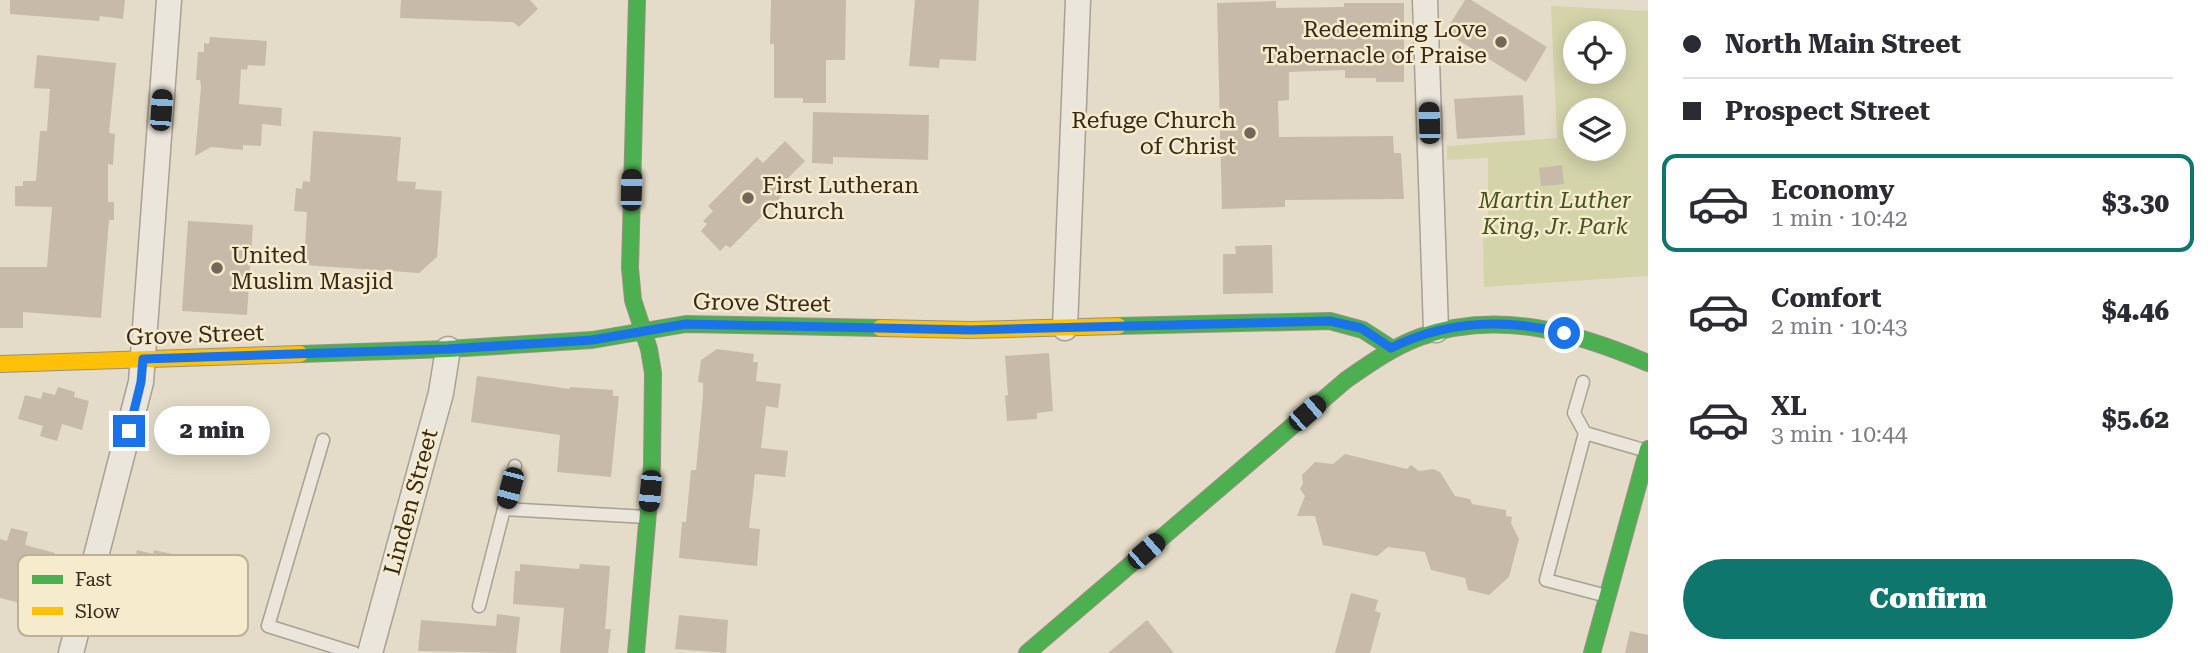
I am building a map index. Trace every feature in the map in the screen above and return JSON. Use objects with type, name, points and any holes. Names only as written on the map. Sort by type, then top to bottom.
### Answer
[{"type":"main road","points":[[636,653],[654,425],[653,373],[633,300],[630,268],[637,0]]},
{"type":"main road","name":"Grove Street","points":[[0,364],[448,349],[592,340],[676,325],[713,324],[971,330],[1339,322],[1361,328],[1391,348]]},
{"type":"main road","points":[[1027,653],[1346,380],[1391,348],[1436,330],[1473,323],[1530,326],[1577,337],[1648,363]]},
{"type":"main road","points":[[1592,653],[1648,450]]},
{"type":"street","points":[[96,555],[135,407],[143,359],[169,0]]},
{"type":"street","points":[[1065,328],[1078,0]]},
{"type":"street","points":[[1425,0],[1436,330]]},
{"type":"street","name":"Linden Street","points":[[369,653],[441,393],[448,349]]},
{"type":"street","points":[[71,653],[75,636]]},
{"type":"lane","points":[[1583,382],[1574,413],[1586,433],[1648,450]]},
{"type":"lane","points":[[1586,433],[1546,580],[1607,596]]},
{"type":"lane","points":[[323,440],[268,626],[354,653]]},
{"type":"lane","points":[[479,606],[515,466]]},
{"type":"lane","points":[[504,509],[648,517]]},
{"type":"green space","name":"Martin Luther King, Jr. Park","points":[[1551,6],[1648,11],[1648,276],[1484,287],[1483,239],[1488,238],[1488,158],[1447,160],[1447,146],[1557,138]]},
{"type":"building","points":[[10,0],[125,0],[123,19],[100,16],[99,21],[10,14]]},
{"type":"building","points":[[401,0],[530,0],[538,9],[519,27],[513,22],[400,18]]},
{"type":"building","points":[[771,0],[846,0],[845,60],[826,60],[826,103],[803,103],[803,98],[774,98],[774,44],[770,44]]},
{"type":"building","points":[[915,0],[979,0],[976,61],[940,59],[939,68],[909,66]]},
{"type":"building","name":"Redeeming Love Tabernacle of Praise","points":[[1465,0],[1471,0],[1547,47],[1526,82],[1445,32]]},
{"type":"building","points":[[1276,1],[1276,8],[1344,7],[1344,3],[1404,3],[1404,82],[1345,78],[1345,70],[1289,72],[1289,100],[1278,101],[1279,137],[1393,136],[1394,153],[1401,153],[1404,199],[1285,200],[1285,207],[1222,209],[1217,3]]},
{"type":"building","points":[[210,37],[267,41],[265,66],[248,65],[247,70],[241,69],[239,104],[282,108],[281,126],[262,124],[261,146],[243,145],[243,150],[211,147],[195,156],[201,87],[200,80],[196,80],[198,52],[204,52],[204,43],[209,44]]},
{"type":"building","points":[[37,55],[116,63],[109,133],[115,134],[113,165],[108,164],[108,202],[114,202],[114,220],[109,220],[101,318],[23,312],[23,328],[0,328],[0,267],[47,267],[52,207],[15,206],[15,186],[23,186],[23,181],[36,181],[40,131],[47,131],[50,89],[34,88]]},
{"type":"building","points":[[1523,95],[1525,135],[1457,139],[1454,99]]},
{"type":"building","points":[[813,112],[929,115],[928,160],[833,157],[833,164],[812,163]]},
{"type":"building","points":[[313,131],[401,137],[397,181],[416,182],[415,189],[442,191],[437,257],[419,273],[304,265],[307,212],[294,211],[296,188],[302,189],[303,181],[310,182]]},
{"type":"building","name":"First Lutheran Church","points":[[785,141],[805,161],[782,184],[788,190],[730,248],[726,245],[720,251],[701,231],[707,224],[703,221],[713,211],[708,206],[757,157],[763,163]]},
{"type":"building","points":[[1562,165],[1564,184],[1541,186],[1539,168]]},
{"type":"building","name":"United Muslim Masjid","points":[[188,221],[253,225],[247,315],[182,311]]},
{"type":"building","points":[[1272,245],[1273,293],[1223,294],[1223,254],[1236,254],[1235,246]]},
{"type":"building","points":[[717,349],[754,354],[753,362],[758,362],[756,381],[781,384],[778,408],[766,406],[761,448],[788,451],[785,477],[755,474],[749,528],[760,529],[757,566],[679,558],[691,470],[696,470],[703,396],[703,383],[698,382],[701,360]]},
{"type":"building","points":[[1049,353],[1053,411],[1037,413],[1037,419],[1007,421],[1005,356]]},
{"type":"building","points":[[477,376],[570,389],[613,390],[613,396],[619,396],[611,477],[557,472],[560,435],[471,422]]},
{"type":"building","points":[[58,387],[75,392],[74,397],[89,401],[82,430],[62,424],[57,441],[40,436],[43,426],[18,419],[25,395],[41,399],[43,392],[55,395]]},
{"type":"building","points":[[1345,454],[1407,469],[1411,465],[1419,471],[1433,469],[1440,472],[1455,496],[1470,499],[1472,504],[1506,510],[1506,516],[1512,517],[1511,523],[1519,539],[1509,577],[1489,595],[1468,590],[1465,578],[1431,570],[1425,552],[1388,547],[1377,556],[1323,545],[1315,516],[1297,516],[1305,496],[1300,489],[1303,483],[1302,475],[1315,462],[1333,464]]},
{"type":"building","points":[[11,528],[28,532],[25,545],[55,553],[18,555],[18,602],[0,598],[0,539],[7,541]]},
{"type":"building","points":[[137,550],[153,554],[154,550],[172,555],[136,555]]},
{"type":"building","points":[[520,564],[579,569],[580,564],[610,566],[605,629],[611,629],[608,653],[560,653],[564,608],[513,604],[515,571],[520,571]]},
{"type":"building","points":[[1351,593],[1378,600],[1375,611],[1381,613],[1370,653],[1335,653]]},
{"type":"building","points":[[497,614],[520,617],[516,653],[418,651],[421,620],[496,626]]},
{"type":"building","points":[[679,615],[728,620],[726,653],[675,649]]},
{"type":"building","points":[[1147,620],[1174,653],[1108,653]]},
{"type":"building","points":[[1630,631],[1648,635],[1648,653],[1625,653]]},
{"type":"traffic: fast","points":[[636,653],[652,465],[653,373],[649,349],[633,300],[630,268],[637,0]]},
{"type":"traffic: fast","points":[[1118,326],[1330,321],[1363,330],[1391,348]]},
{"type":"traffic: fast","points":[[300,354],[592,340],[686,324],[880,328]]},
{"type":"traffic: fast","points":[[1027,653],[1346,380],[1410,341],[1449,329],[1507,325],[1564,334],[1648,363]]},
{"type":"traffic: fast","points":[[1592,653],[1648,449]]},
{"type":"traffic: slow","points":[[880,328],[971,330],[1118,326]]},
{"type":"traffic: slow","points":[[0,364],[300,354]]},
{"type":"place","name":"Redeeming Love Tabernacle of Praise","points":[[1501,42]]},
{"type":"place","name":"Refuge Church of Christ","points":[[1250,133]]},
{"type":"place","name":"First Lutheran Church","points":[[748,198]]},
{"type":"place","name":"United Muslim Masjid","points":[[217,268]]},
{"type":"route","points":[[129,431],[141,382],[143,359],[385,352],[592,340],[686,324],[1018,330],[1330,321],[1361,328],[1391,348],[1417,336],[1463,324],[1513,324],[1564,333]]}]
